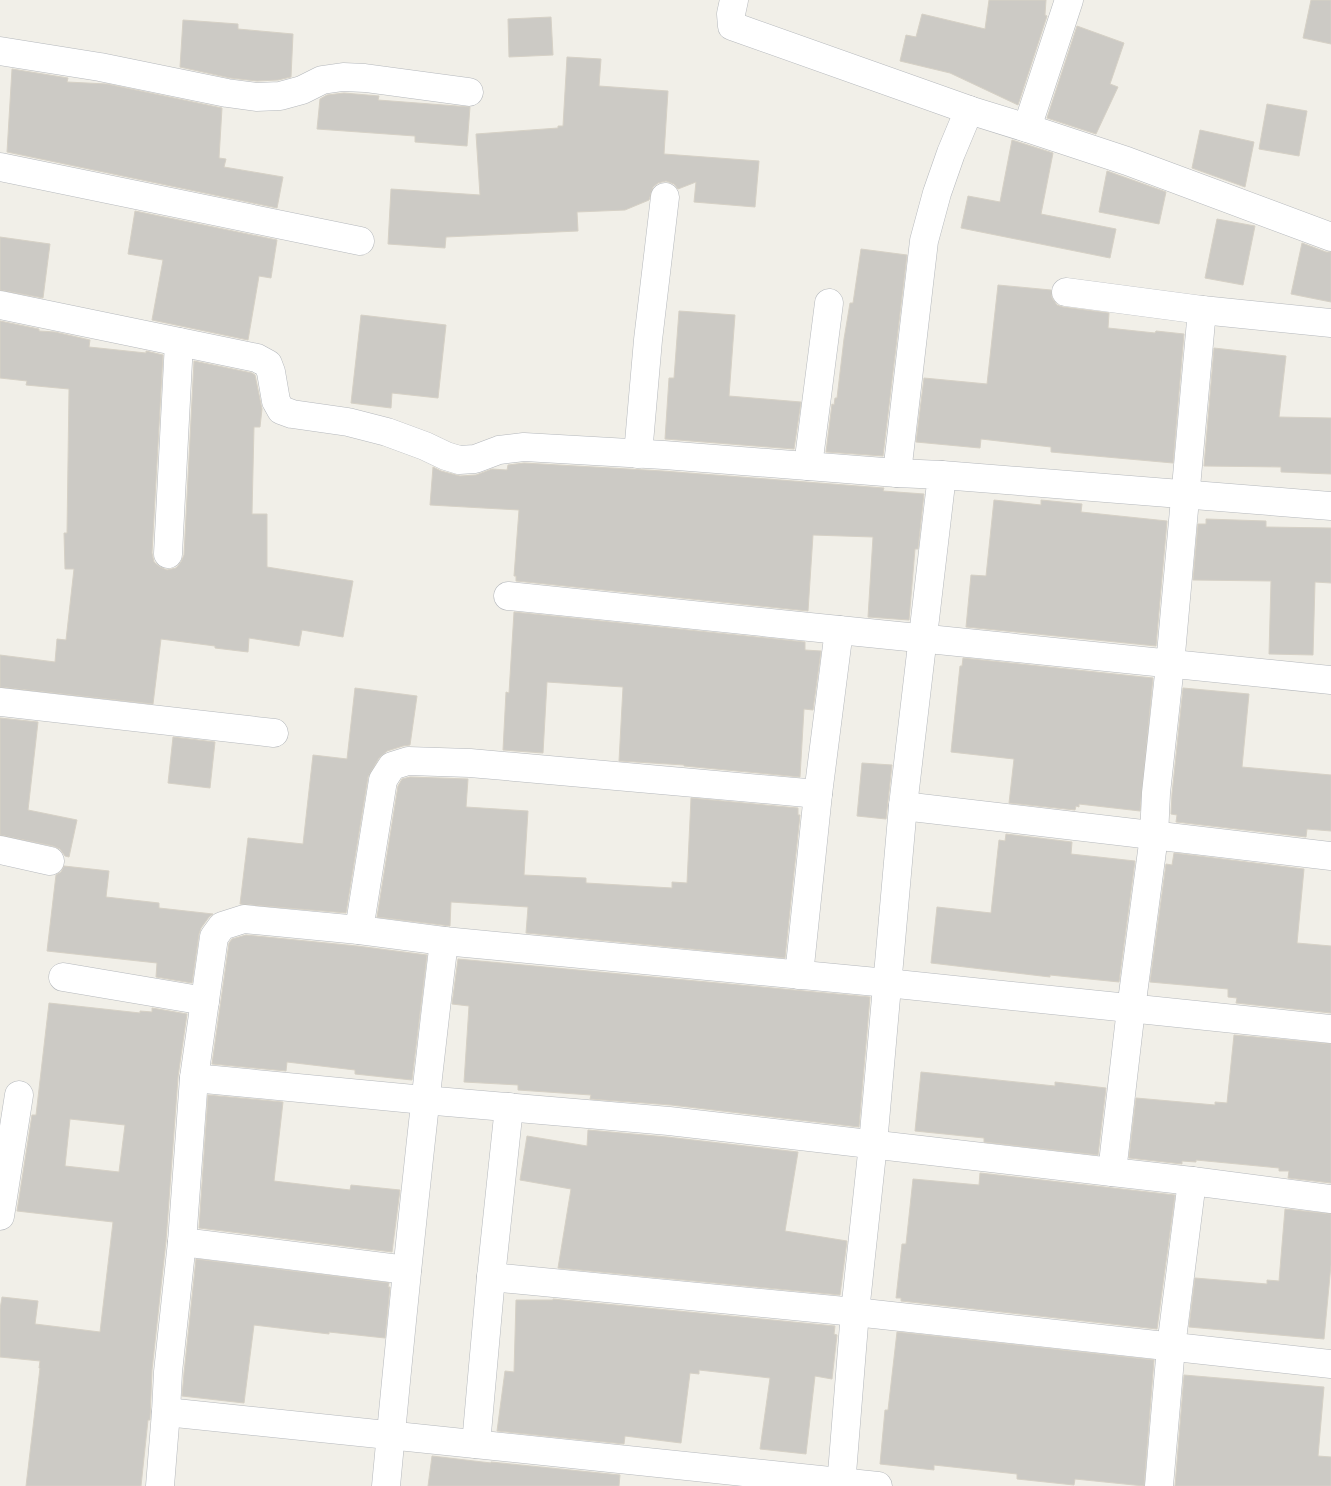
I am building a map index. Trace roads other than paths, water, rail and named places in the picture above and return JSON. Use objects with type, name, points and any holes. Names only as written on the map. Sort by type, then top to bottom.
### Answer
[{"type":"street","points":[[734,0],[731,14],[732,26],[970,110],[1127,161],[1331,237]]},
{"type":"street","points":[[1027,128],[1069,0]]},
{"type":"street","points":[[0,52],[100,67],[227,93],[256,97],[280,96],[302,90],[322,80],[343,77],[470,92]]},
{"type":"street","points":[[897,473],[924,242],[937,193],[954,146],[970,110]]},
{"type":"street","points":[[0,167],[360,241]]},
{"type":"street","points":[[638,454],[648,340],[664,198]]},
{"type":"street","points":[[1066,292],[1202,310],[1331,323]]},
{"type":"street","points":[[808,466],[829,302]]},
{"type":"street","points":[[0,305],[257,358],[268,364],[276,401],[281,410],[292,414],[348,422],[387,432],[459,460],[474,459],[499,450],[524,447],[942,475],[1331,506]]},
{"type":"street","points":[[1112,1172],[1154,836],[1156,793],[1170,665],[1202,310]]},
{"type":"street","points":[[168,554],[179,342]]},
{"type":"street","points":[[842,1484],[855,1312],[873,1144],[903,806],[942,475]]},
{"type":"street","points":[[508,596],[1331,680]]},
{"type":"street","points":[[798,975],[839,630]]},
{"type":"street","points":[[0,702],[274,733]]},
{"type":"street","points":[[359,930],[383,780],[392,766],[408,761],[470,763],[818,794]]},
{"type":"street","points":[[903,806],[1331,856]]},
{"type":"street","points":[[0,850],[50,861]]},
{"type":"street","points":[[160,1486],[168,1372],[182,1242],[194,1078],[214,937],[222,926],[244,918],[444,941],[887,983],[1331,1029]]},
{"type":"street","points":[[386,1486],[417,1188],[424,1100],[444,941]]},
{"type":"street","points":[[63,977],[205,1000]]},
{"type":"street","points":[[194,1078],[669,1121],[1192,1181],[1331,1199]]},
{"type":"street","points":[[0,1216],[19,1095]]},
{"type":"street","points":[[476,1444],[509,1107]]},
{"type":"street","points":[[1159,1486],[1171,1347],[1192,1181]]},
{"type":"street","points":[[182,1242],[407,1270]]},
{"type":"street","points":[[491,1277],[855,1312],[1331,1364]]},
{"type":"street","points":[[166,1412],[842,1484],[878,1486]]}]
